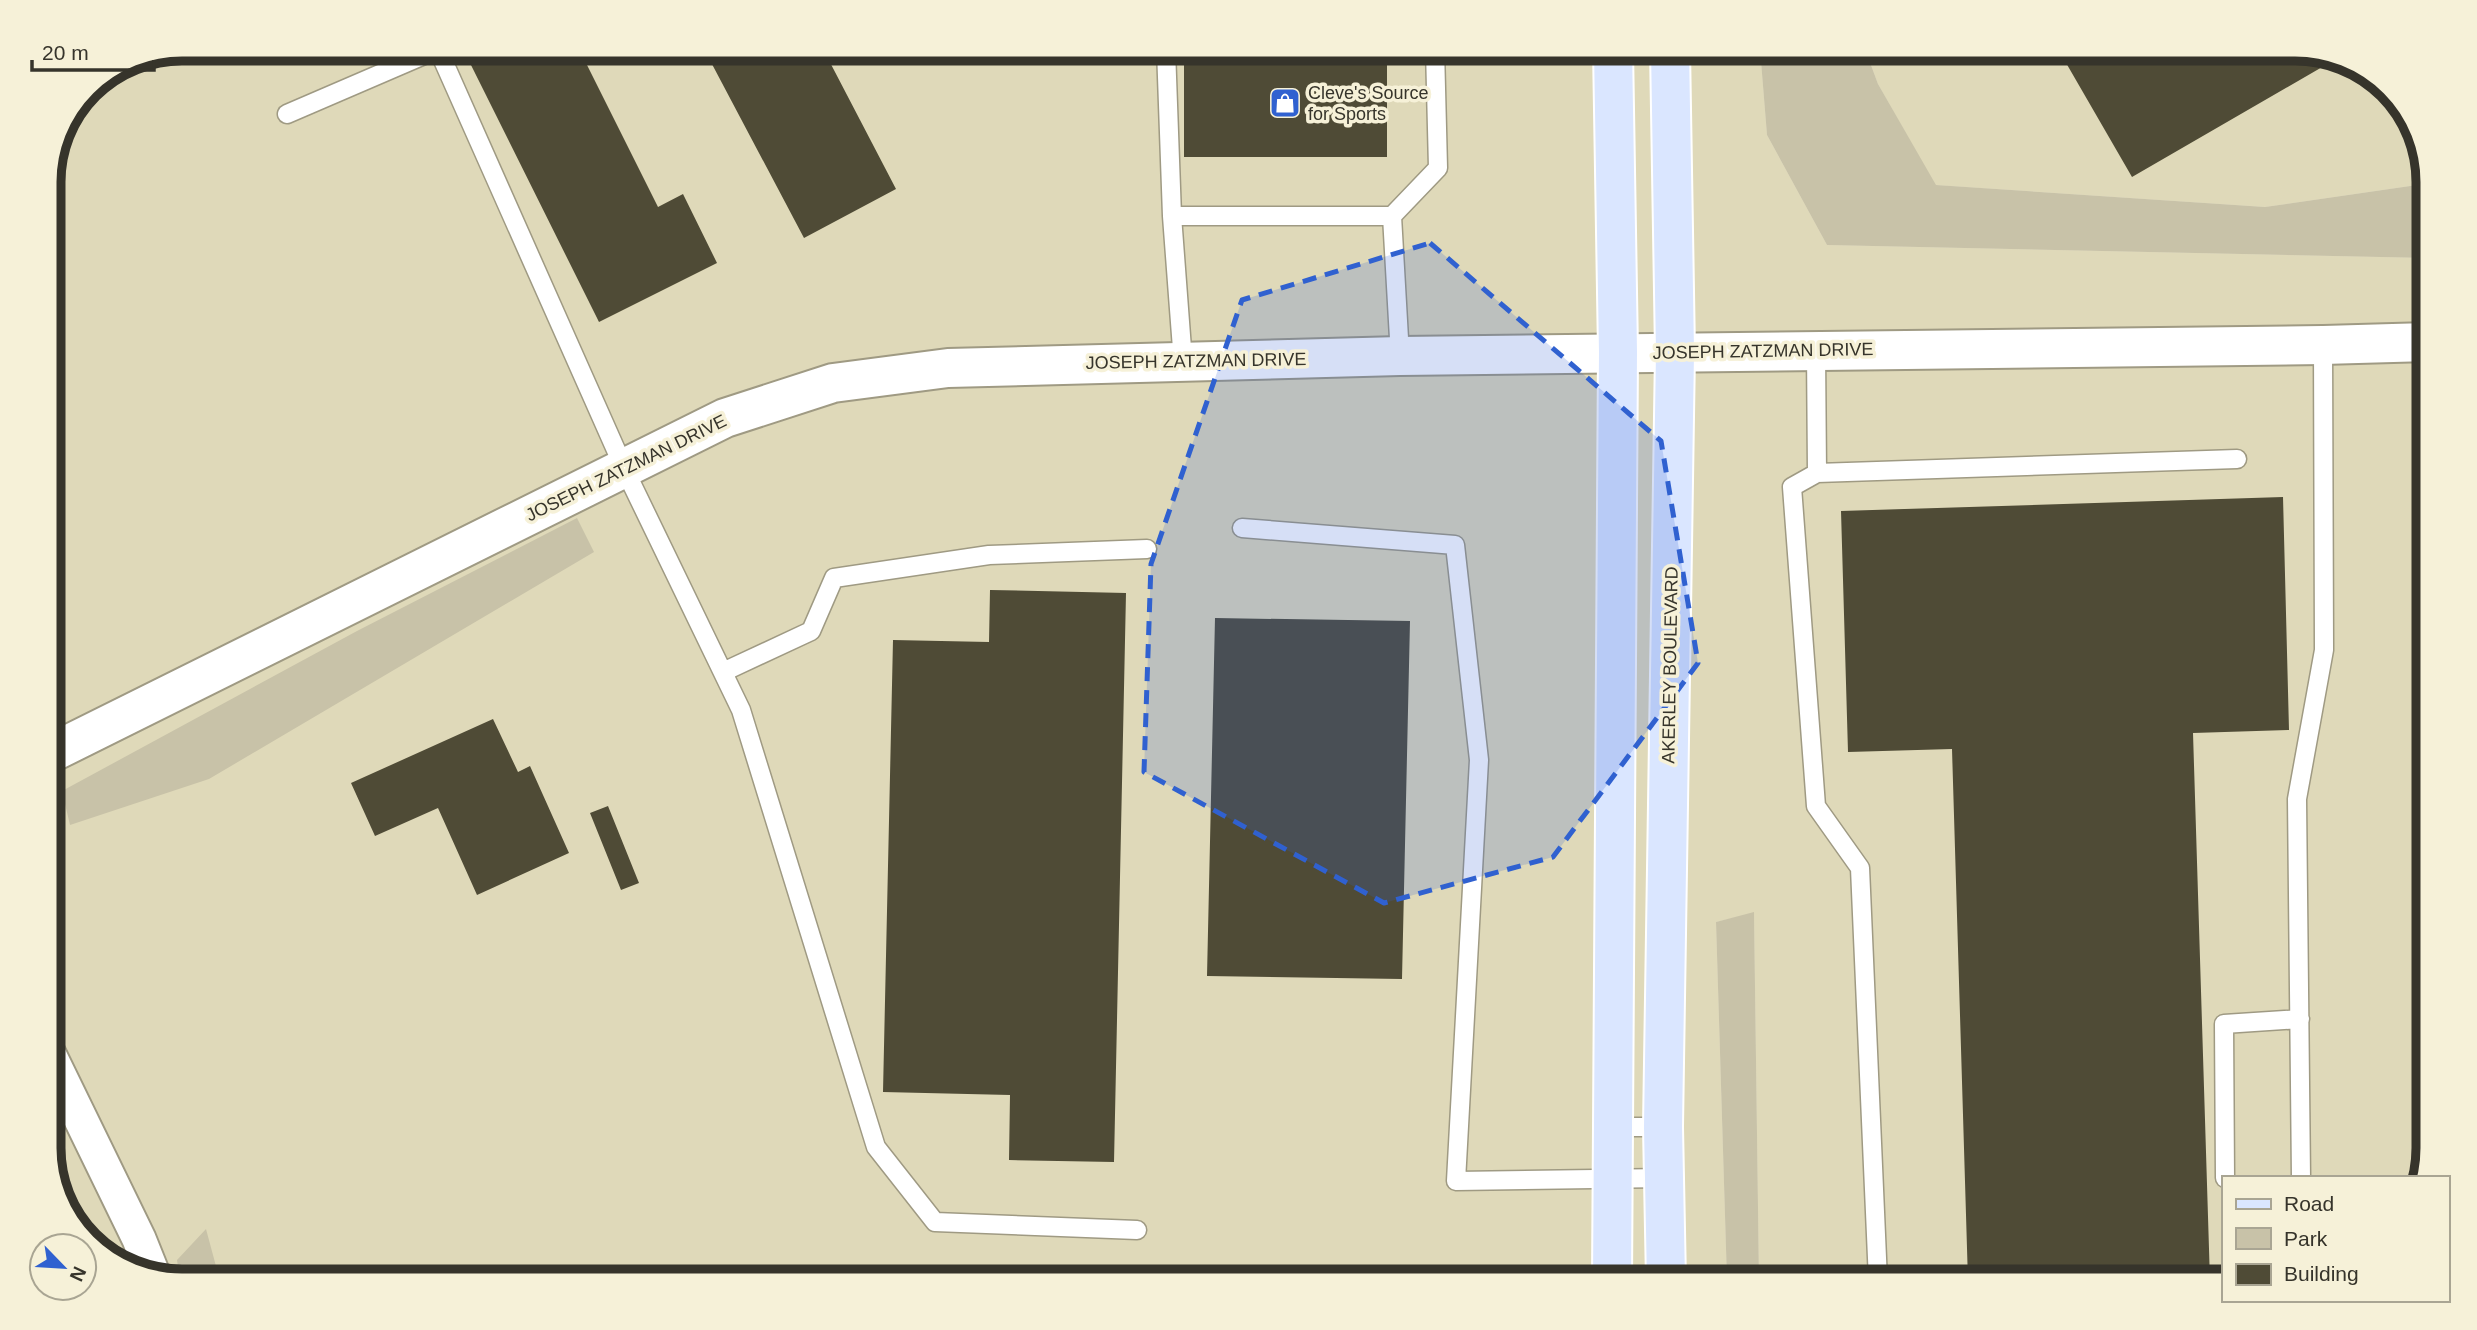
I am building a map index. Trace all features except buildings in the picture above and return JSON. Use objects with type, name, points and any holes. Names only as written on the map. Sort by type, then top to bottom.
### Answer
[{"type":"main road","points":[[1612,1269],[1618,352],[1613,61]]},
{"type":"main road","name":"AKERLEY BOULEVARD","points":[[1666,1269],[1663,1127],[1675,352],[1670,61]]},
{"type":"street","name":"JOSEPH ZATZMAN DRIVE","points":[[62,748],[725,418],[833,383],[948,368],[1400,356],[2415,342]]},
{"type":"street","points":[[62,1081],[149,1264]]},
{"type":"lane","points":[[286,114],[410,61]]},
{"type":"lane","points":[[443,61],[624,468],[741,710],[876,1147],[934,1222],[1137,1230]]},
{"type":"lane","points":[[1166,61],[1172,216],[1183,362]]},
{"type":"lane","points":[[1172,216],[1392,216],[1438,168],[1434,61]]},
{"type":"lane","points":[[1392,216],[1400,356]]},
{"type":"lane","points":[[2301,1176],[2297,799],[2324,650],[2323,345]]},
{"type":"lane","points":[[1816,351],[1817,473]]},
{"type":"lane","points":[[1877,1269],[1860,868],[1816,806],[1792,487],[1817,473],[2237,459]]},
{"type":"lane","points":[[1242,528],[1455,545],[1479,760],[1456,1181],[1665,1178]]},
{"type":"lane","points":[[723,672],[811,631],[834,578],[989,555],[1147,549]]},
{"type":"lane","points":[[2225,1176],[2224,1024],[2301,1019]]},
{"type":"lane","points":[[1612,1127],[1663,1127]]},
{"type":"highlighted area","points":[[1430,243],[1661,441],[1698,663],[1553,857],[1384,903],[1144,772],[1151,564],[1242,300]]},
{"type":"shaded area","points":[[182,61],[1761,61],[1767,135],[1827,245],[2415,258],[2416,1148],[2413,1176],[2222,1176],[2222,1269],[1759,1269],[1754,913],[1716,922],[1727,1269],[182,1269],[158,1266],[129,1256],[102,1239],[82,1215],[68,1187],[62,1156],[62,174],[65,151],[74,129],[86,108],[102,91],[122,77],[143,68]]},
{"type":"shaded area","points":[[1869,61],[2295,61],[2319,64],[2348,74],[2375,91],[2386,102],[2409,143],[2415,185],[2265,207],[1935,185],[1878,84]]},
{"type":"green space","points":[[1761,61],[1869,61],[1878,84],[1936,185],[2265,207],[2415,185],[2415,258],[1827,245],[1767,135]]},
{"type":"green space","points":[[577,518],[594,552],[209,779],[70,825],[62,791],[357,631]]},
{"type":"green space","points":[[1754,912],[1759,1269],[1727,1269],[1716,922]]},
{"type":"green space","points":[[206,1229],[217,1269],[178,1269],[177,1260]]},
{"type":"place","name":"Cleve's Source for Sports","points":[[1285,103]]}]
